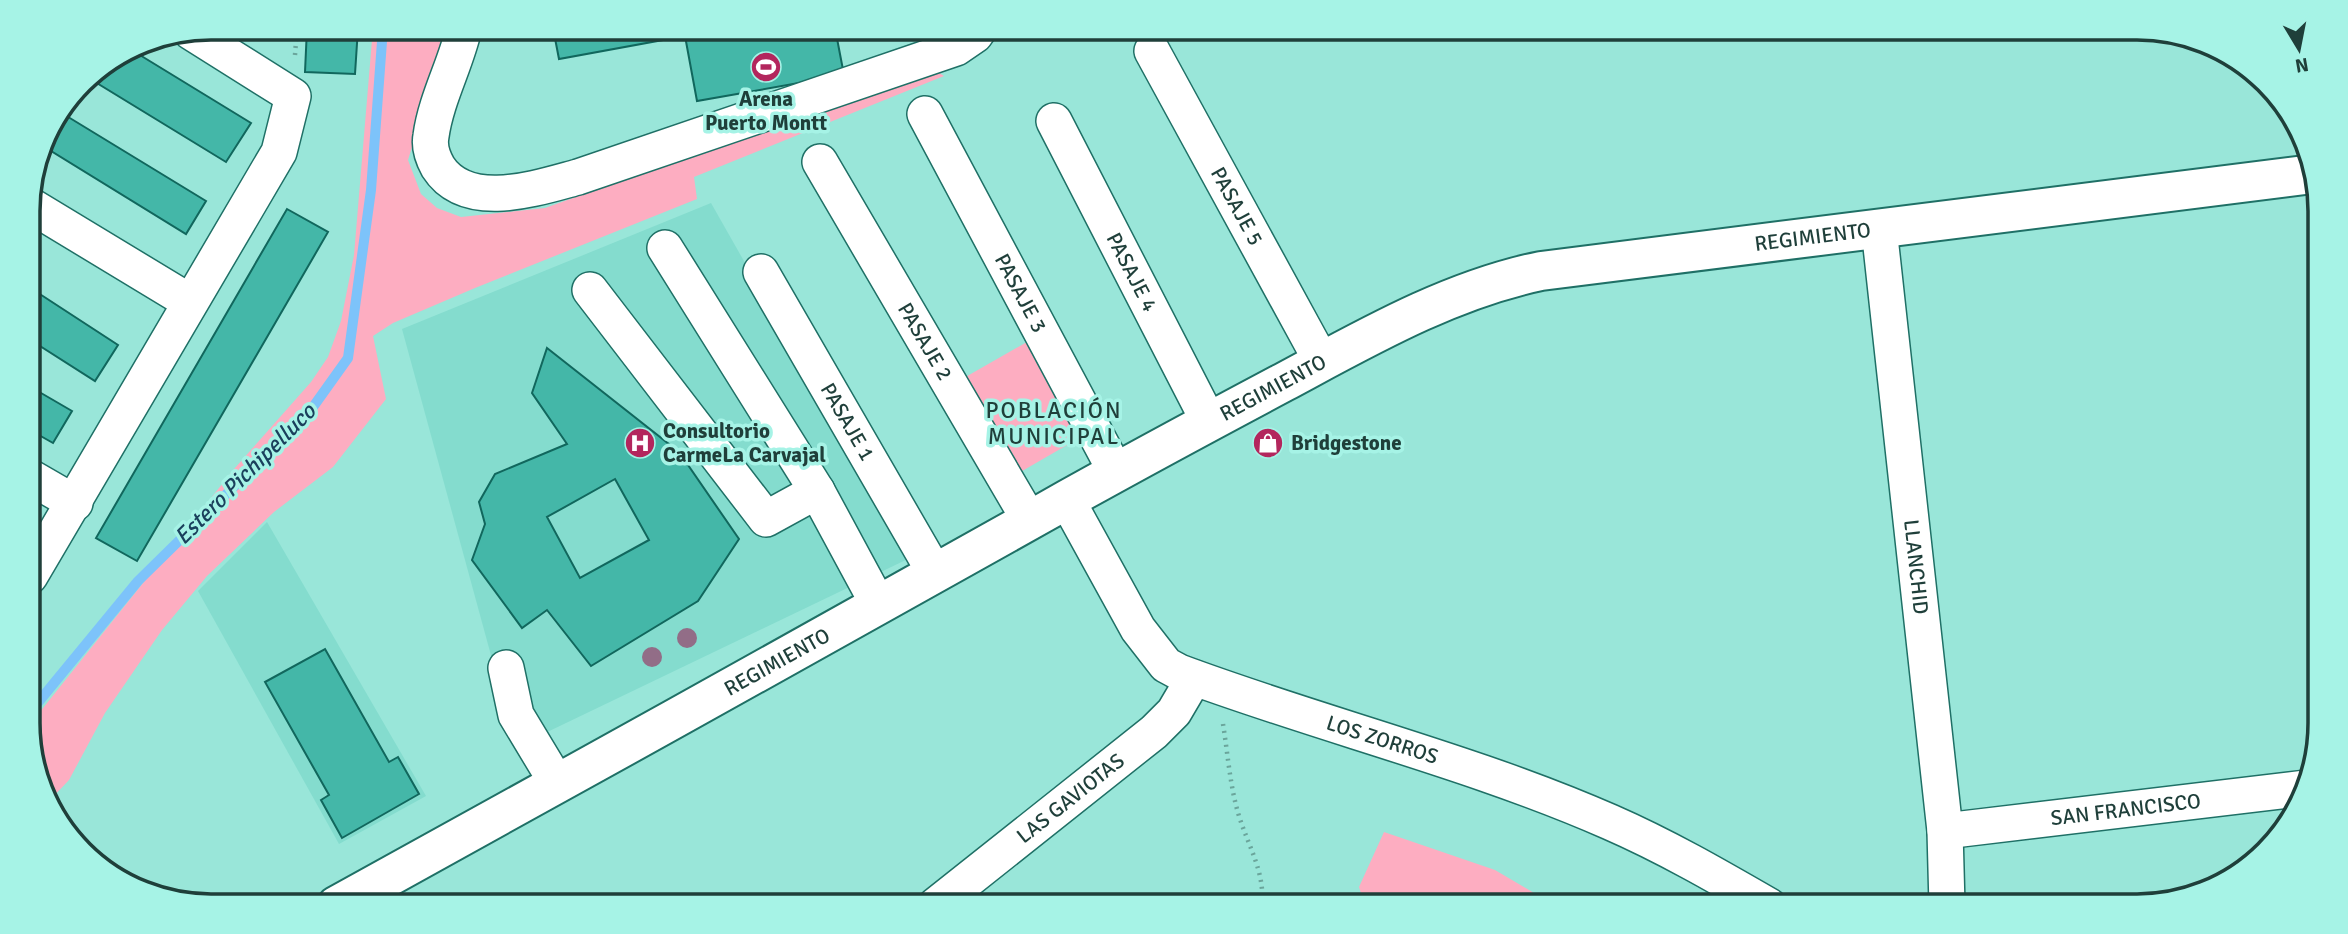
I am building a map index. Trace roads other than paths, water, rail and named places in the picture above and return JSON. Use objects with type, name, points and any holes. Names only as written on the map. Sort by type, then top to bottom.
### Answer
[{"type":"main road","name":"REGIMIENTO","points":[[358,894],[1116,472],[1322,362],[1430,308],[1483,286],[1516,276],[2303,175]]},
{"type":"street","points":[[40,559],[279,152],[293,96],[205,41]]},
{"type":"street","points":[[460,41],[430,142],[434,159],[451,181],[465,188],[494,193],[530,189],[579,177],[880,75],[956,48],[967,41]]},
{"type":"street","name":"PASAJE 5","points":[[1152,51],[1322,362]]},
{"type":"street","name":"PASAJE 3","points":[[925,114],[1116,472]]},
{"type":"street","name":"PASAJE 4","points":[[1054,121],[1209,422]]},
{"type":"street","name":"PASAJE 2","points":[[820,162],[1030,521]]},
{"type":"street","points":[[41,211],[190,302]]},
{"type":"street","name":"LLANCHID","points":[[1879,228],[1945,831],[1947,893]]},
{"type":"street","points":[[665,248],[817,491],[878,604]]},
{"type":"street","name":"PASAJE 1","points":[[761,272],[935,573]]},
{"type":"street","points":[[590,290],[766,519],[817,491]]},
{"type":"street","points":[[40,483],[75,503]]},
{"type":"street","name":"LOS ZORROS","points":[[1067,500],[1138,629],[1166,665],[1205,682],[1552,798],[1659,844],[1746,893]]},
{"type":"street","points":[[506,668],[516,715],[557,783]]},
{"type":"street","name":"LAS GAVIOTAS","points":[[951,894],[1154,732],[1205,682]]},
{"type":"street","name":"SAN FRANCISCO","points":[[1945,831],[2294,789]]},
{"type":"waterway","name":"Estero Pichipelluco","points":[[40,700],[138,581],[308,414],[348,358],[371,190],[382,41]]},
{"type":"place","name":"Arena Puerto Montt","points":[[766,67]]},
{"type":"place","name":"Consultorio CarmeLa Carvajal","points":[[640,443]]},
{"type":"place","name":"Bridgestone","points":[[1268,443]]},
{"type":"district","name":"POBLACIÓN MUNICIPAL","points":[[1054,423]]}]
